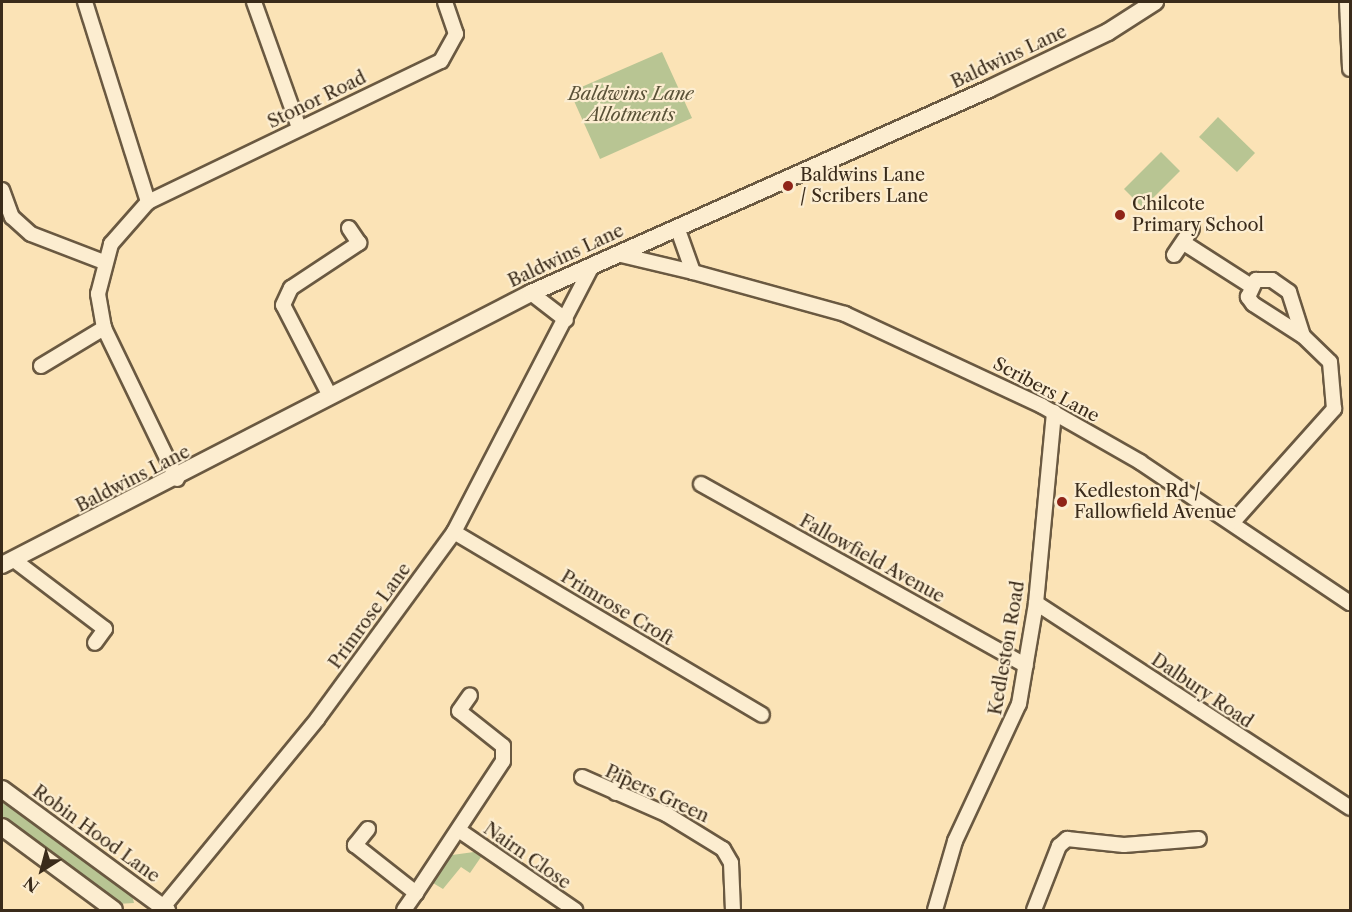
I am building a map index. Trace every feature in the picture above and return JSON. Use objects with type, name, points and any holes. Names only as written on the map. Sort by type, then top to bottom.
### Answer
[{"type":"street","points":[[85,2],[148,202]]},
{"type":"street","points":[[254,2],[299,128]]},
{"type":"street","name":"Stonor Road","points":[[177,479],[104,328],[98,294],[104,262],[118,231],[148,202],[441,61],[456,34],[445,2]]},
{"type":"street","name":"Baldwins Lane","points":[[8,563],[177,479],[329,394],[531,293],[989,89],[1108,32],[1155,2]]},
{"type":"street","points":[[1347,2],[1350,69]]},
{"type":"street","points":[[2,190],[7,222],[54,245],[104,262]]},
{"type":"street","points":[[677,227],[693,272]]},
{"type":"street","points":[[329,394],[284,305],[291,288],[359,243],[349,228]]},
{"type":"street","points":[[1174,255],[1192,228]]},
{"type":"street","points":[[1184,243],[1251,286]]},
{"type":"street","name":"Scribers Lane","points":[[617,254],[693,272],[845,314],[1054,412],[1233,522],[1350,603]]},
{"type":"street","name":"Primrose Lane","points":[[163,909],[318,718],[454,532],[592,266]]},
{"type":"street","points":[[1251,286],[1264,276],[1290,292],[1303,336]]},
{"type":"street","points":[[1233,522],[1334,409],[1330,362],[1303,336],[1253,304],[1251,286]]},
{"type":"street","points":[[531,293],[566,320]]},
{"type":"street","points":[[41,366],[104,328]]},
{"type":"street","name":"Kedleston Road","points":[[935,910],[955,841],[1008,734],[1026,666],[1036,603],[1054,412]]},
{"type":"street","name":"Fallowfield Avenue","points":[[701,484],[1026,666]]},
{"type":"street","name":"Primrose Croft","points":[[454,532],[762,714]]},
{"type":"street","points":[[8,563],[105,629],[95,643]]},
{"type":"street","name":"Dalbury Road","points":[[1036,603],[1350,808]]},
{"type":"street","points":[[404,910],[460,831],[504,761],[503,746],[459,711],[470,695]]},
{"type":"street","name":"Pipers Green","points":[[582,777],[723,849],[731,863],[733,910]]},
{"type":"street","points":[[616,793],[623,779]]},
{"type":"street","name":"Robin Hood Lane","points":[[2,789],[163,909]]},
{"type":"street","points":[[2,827],[114,910]]},
{"type":"street","points":[[368,829],[355,846],[416,893]]},
{"type":"street","name":"Nairn Close","points":[[460,831],[575,910]]},
{"type":"street","points":[[1035,910],[1059,846],[1067,839],[1124,845],[1199,839]]},
{"type":"green space","name":"Baldwins Lane Allotments","points":[[662,52],[692,118],[600,159],[570,92]]},
{"type":"green space","points":[[1218,117],[1255,153],[1237,172],[1199,137]]},
{"type":"green space","points":[[1161,152],[1180,171],[1143,208],[1124,189]]},
{"type":"green space","points":[[2,796],[132,895],[134,903],[117,904],[2,816]]},
{"type":"green space","points":[[474,852],[481,857],[470,873],[461,867],[443,889],[433,883],[452,855]]},
{"type":"place","name":"Baldwins Lane / Scribers Lane","points":[[788,186]]},
{"type":"place","name":"Chilcote Primary School","points":[[1120,215]]},
{"type":"place","name":"Kedleston Rd / Fallowfield Avenue","points":[[1062,502]]}]
